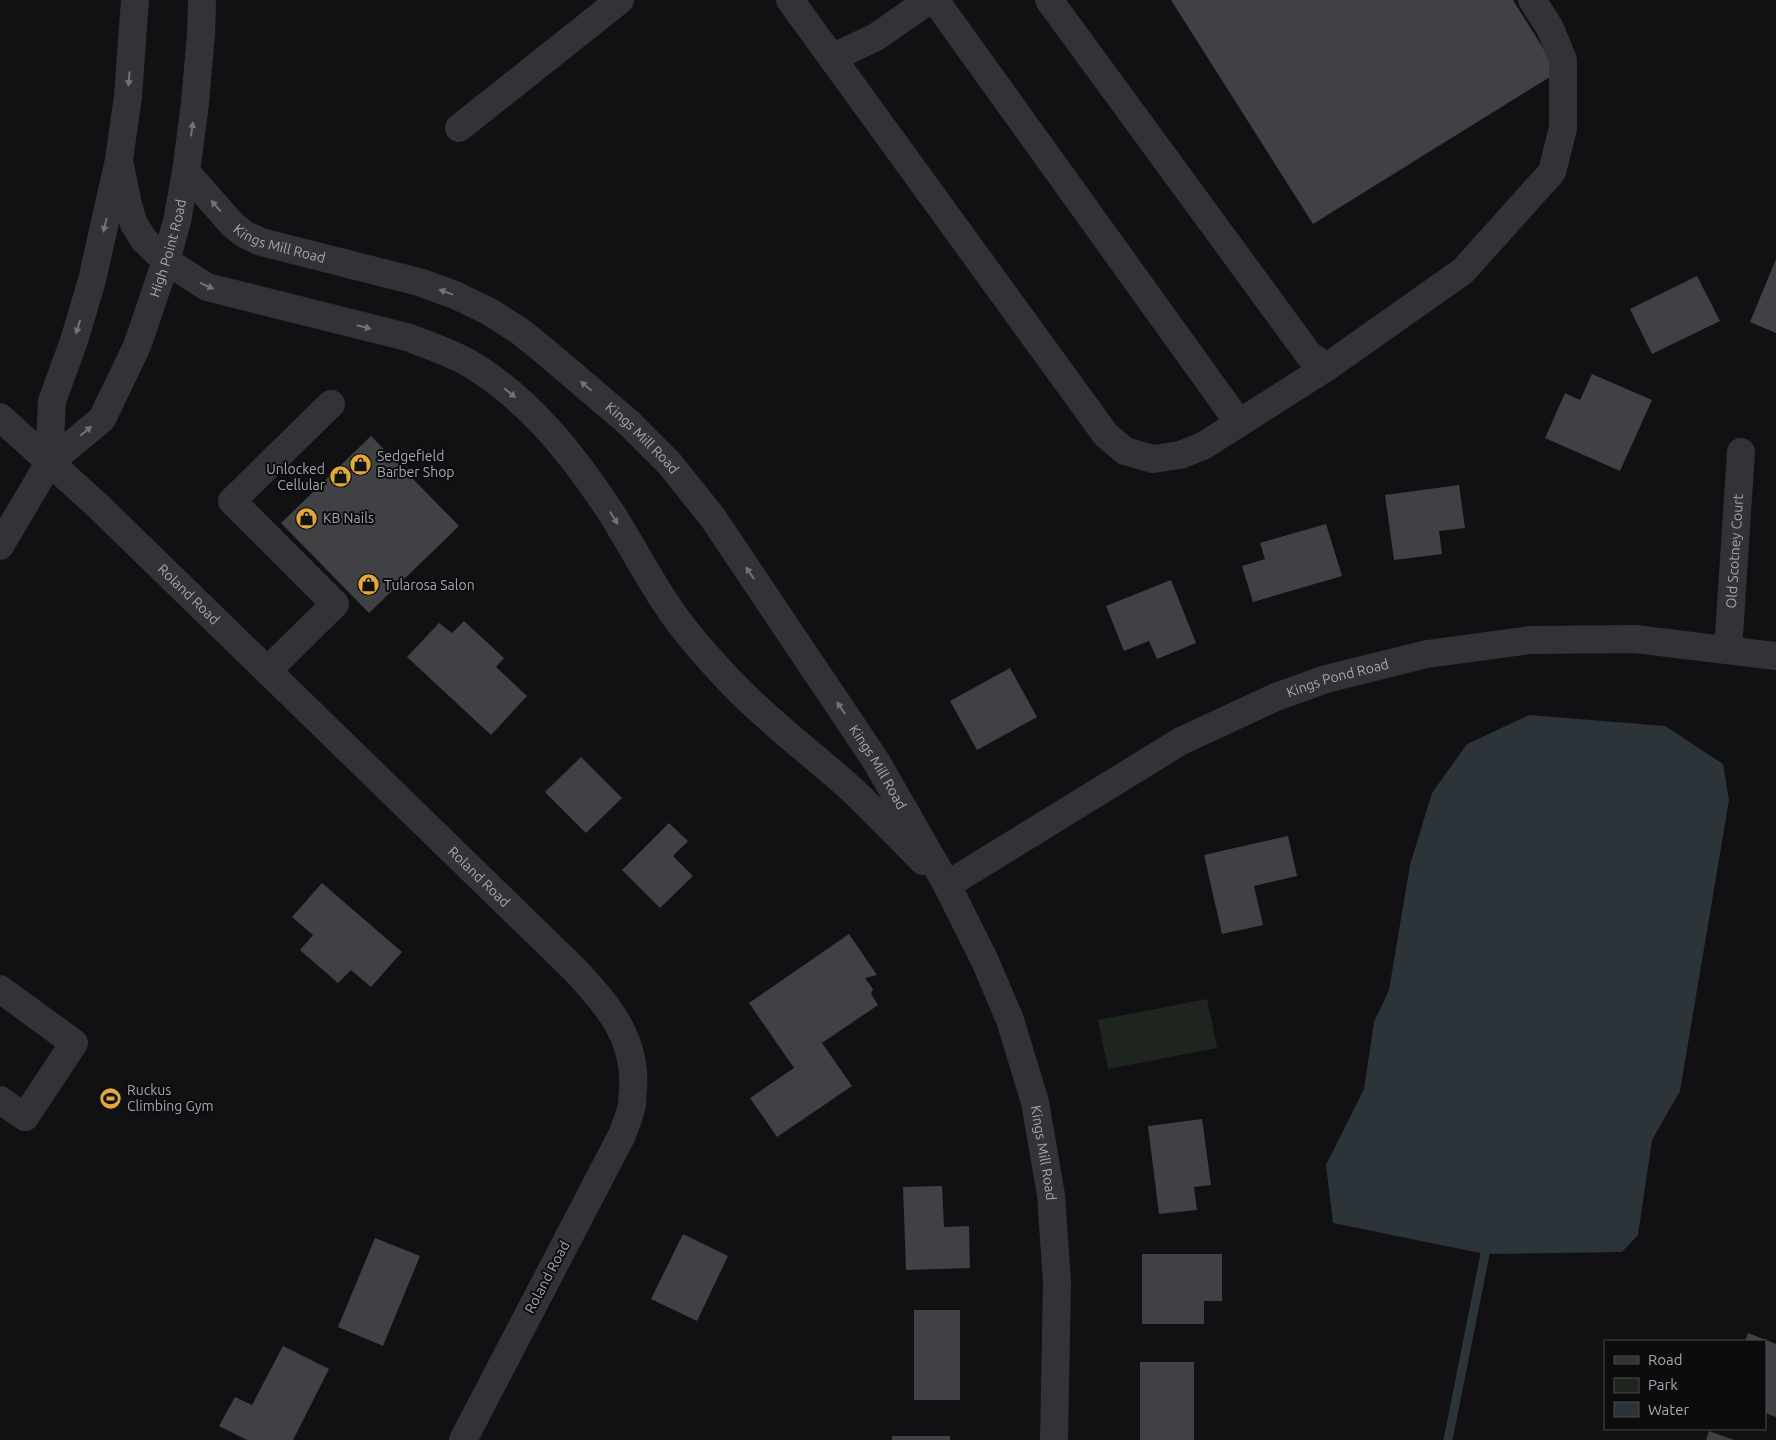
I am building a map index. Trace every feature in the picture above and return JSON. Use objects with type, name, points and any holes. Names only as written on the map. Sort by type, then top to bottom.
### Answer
[{"type":"street","name":"High Point Road","points":[[49,463],[52,401],[74,341],[92,280],[119,160],[128,96],[135,0]]},
{"type":"street","name":"High Point Road","points":[[0,546],[49,463],[102,419],[137,346],[166,261],[186,172],[196,103],[202,0]]},
{"type":"street","points":[[459,128],[620,0]]},
{"type":"street","points":[[790,0],[1106,435],[1125,451],[1153,459],[1180,455],[1203,446],[1327,367],[1463,270],[1552,172],[1563,128],[1563,60],[1550,28],[1532,0]]},
{"type":"street","points":[[832,58],[876,36],[929,0]]},
{"type":"street","points":[[935,0],[1239,423]]},
{"type":"street","points":[[1049,0],[1309,355],[1327,367]]},
{"type":"street","name":"Kings Mill Road","points":[[119,160],[128,205],[134,224],[144,240],[166,261],[207,287],[408,337],[438,348],[467,363],[493,379],[515,397],[554,436],[584,474],[612,514],[665,604],[692,639],[761,712],[849,787],[948,885]]},
{"type":"street","name":"Kings Mill Road","points":[[186,172],[232,224],[244,234],[261,242],[419,282],[455,295],[490,312],[521,332],[629,423],[669,463],[713,518],[876,761],[948,885],[985,961],[1010,1020],[1034,1102],[1051,1195],[1057,1282],[1054,1440]]},
{"type":"street","points":[[267,671],[335,604],[232,502],[331,404]]},
{"type":"street","name":"Roland Road","points":[[0,417],[97,505],[574,969],[598,995],[616,1020],[630,1049],[634,1079],[632,1108],[622,1135],[463,1440]]},
{"type":"street","name":"Old Scotney Court","points":[[1728,650],[1741,452]]},
{"type":"street","name":"Kings Pond Road","points":[[948,885],[1181,741],[1276,697],[1326,679],[1427,654],[1530,640],[1635,639],[1776,656]]},
{"type":"street","points":[[0,989],[74,1042],[25,1117],[0,1100]]},
{"type":"green space","points":[[1207,999],[1217,1048],[1108,1069],[1098,1020]]},
{"type":"water","points":[[1529,715],[1665,726],[1723,764],[1729,800],[1680,1091],[1652,1140],[1638,1235],[1622,1252],[1485,1254],[1333,1223],[1326,1165],[1364,1089],[1374,1022],[1389,990],[1410,865],[1432,793],[1467,744]]},
{"type":"building","points":[[1171,0],[1513,0],[1558,72],[1313,224]]},
{"type":"building","points":[[1776,259],[1776,333],[1750,322]]},
{"type":"building","points":[[1697,276],[1720,321],[1652,354],[1630,309]]},
{"type":"building","points":[[1592,374],[1652,400],[1620,471],[1545,438],[1565,393],[1580,400]]},
{"type":"building","points":[[371,436],[459,526],[369,613],[281,523]]},
{"type":"building","points":[[1459,485],[1465,528],[1439,531],[1442,554],[1394,560],[1385,495]]},
{"type":"building","points":[[1326,524],[1342,576],[1253,602],[1242,566],[1265,559],[1260,543]]},
{"type":"building","points":[[1171,580],[1196,643],[1157,659],[1149,641],[1124,651],[1106,606]]},
{"type":"building","points":[[464,621],[504,658],[496,667],[527,696],[491,735],[407,657],[439,623],[452,633]]},
{"type":"building","points":[[1010,668],[1037,717],[977,750],[950,701]]},
{"type":"building","points":[[581,757],[622,798],[586,833],[545,792]]},
{"type":"building","points":[[669,823],[688,841],[673,856],[693,876],[660,908],[622,870]]},
{"type":"building","points":[[1288,836],[1297,876],[1254,886],[1263,925],[1222,934],[1204,855]]},
{"type":"building","points":[[322,883],[402,952],[371,987],[351,970],[338,983],[300,950],[313,935],[292,917]]},
{"type":"building","points":[[849,934],[877,975],[865,978],[873,989],[871,994],[878,1005],[822,1043],[852,1086],[777,1137],[750,1098],[794,1068],[749,1003]]},
{"type":"building","points":[[1202,1119],[1211,1185],[1194,1187],[1197,1210],[1159,1214],[1148,1126]]},
{"type":"building","points":[[942,1186],[944,1227],[969,1226],[970,1268],[906,1270],[903,1187]]},
{"type":"building","points":[[683,1234],[728,1256],[697,1321],[651,1299]]},
{"type":"building","points":[[375,1238],[420,1256],[383,1346],[338,1327]]},
{"type":"building","points":[[1142,1254],[1222,1254],[1222,1301],[1204,1301],[1204,1324],[1142,1324]]},
{"type":"building","points":[[914,1310],[960,1310],[960,1400],[914,1400]]},
{"type":"building","points":[[1748,1333],[1766,1340],[1745,1340]]},
{"type":"building","points":[[1766,1340],[1776,1344],[1776,1417],[1766,1413]]},
{"type":"building","points":[[283,1346],[329,1369],[293,1440],[247,1440],[219,1426],[235,1397],[252,1405]]},
{"type":"building","points":[[1140,1362],[1194,1362],[1194,1440],[1140,1440]]},
{"type":"building","points":[[1709,1431],[1734,1440],[1706,1440]]},
{"type":"building","points":[[892,1436],[950,1436],[950,1440],[892,1440]]},
{"type":"waterway","points":[[1448,1440],[1485,1254]]},
{"type":"place","name":"Sedgefield Barber Shop","points":[[361,464]]},
{"type":"place","name":"Unlocked Cellular","points":[[341,477]]},
{"type":"place","name":"KB Nails","points":[[307,518]]},
{"type":"place","name":"Tularosa Salon","points":[[368,585]]},
{"type":"place","name":"Ruckus Climbing Gym","points":[[111,1098]]}]
